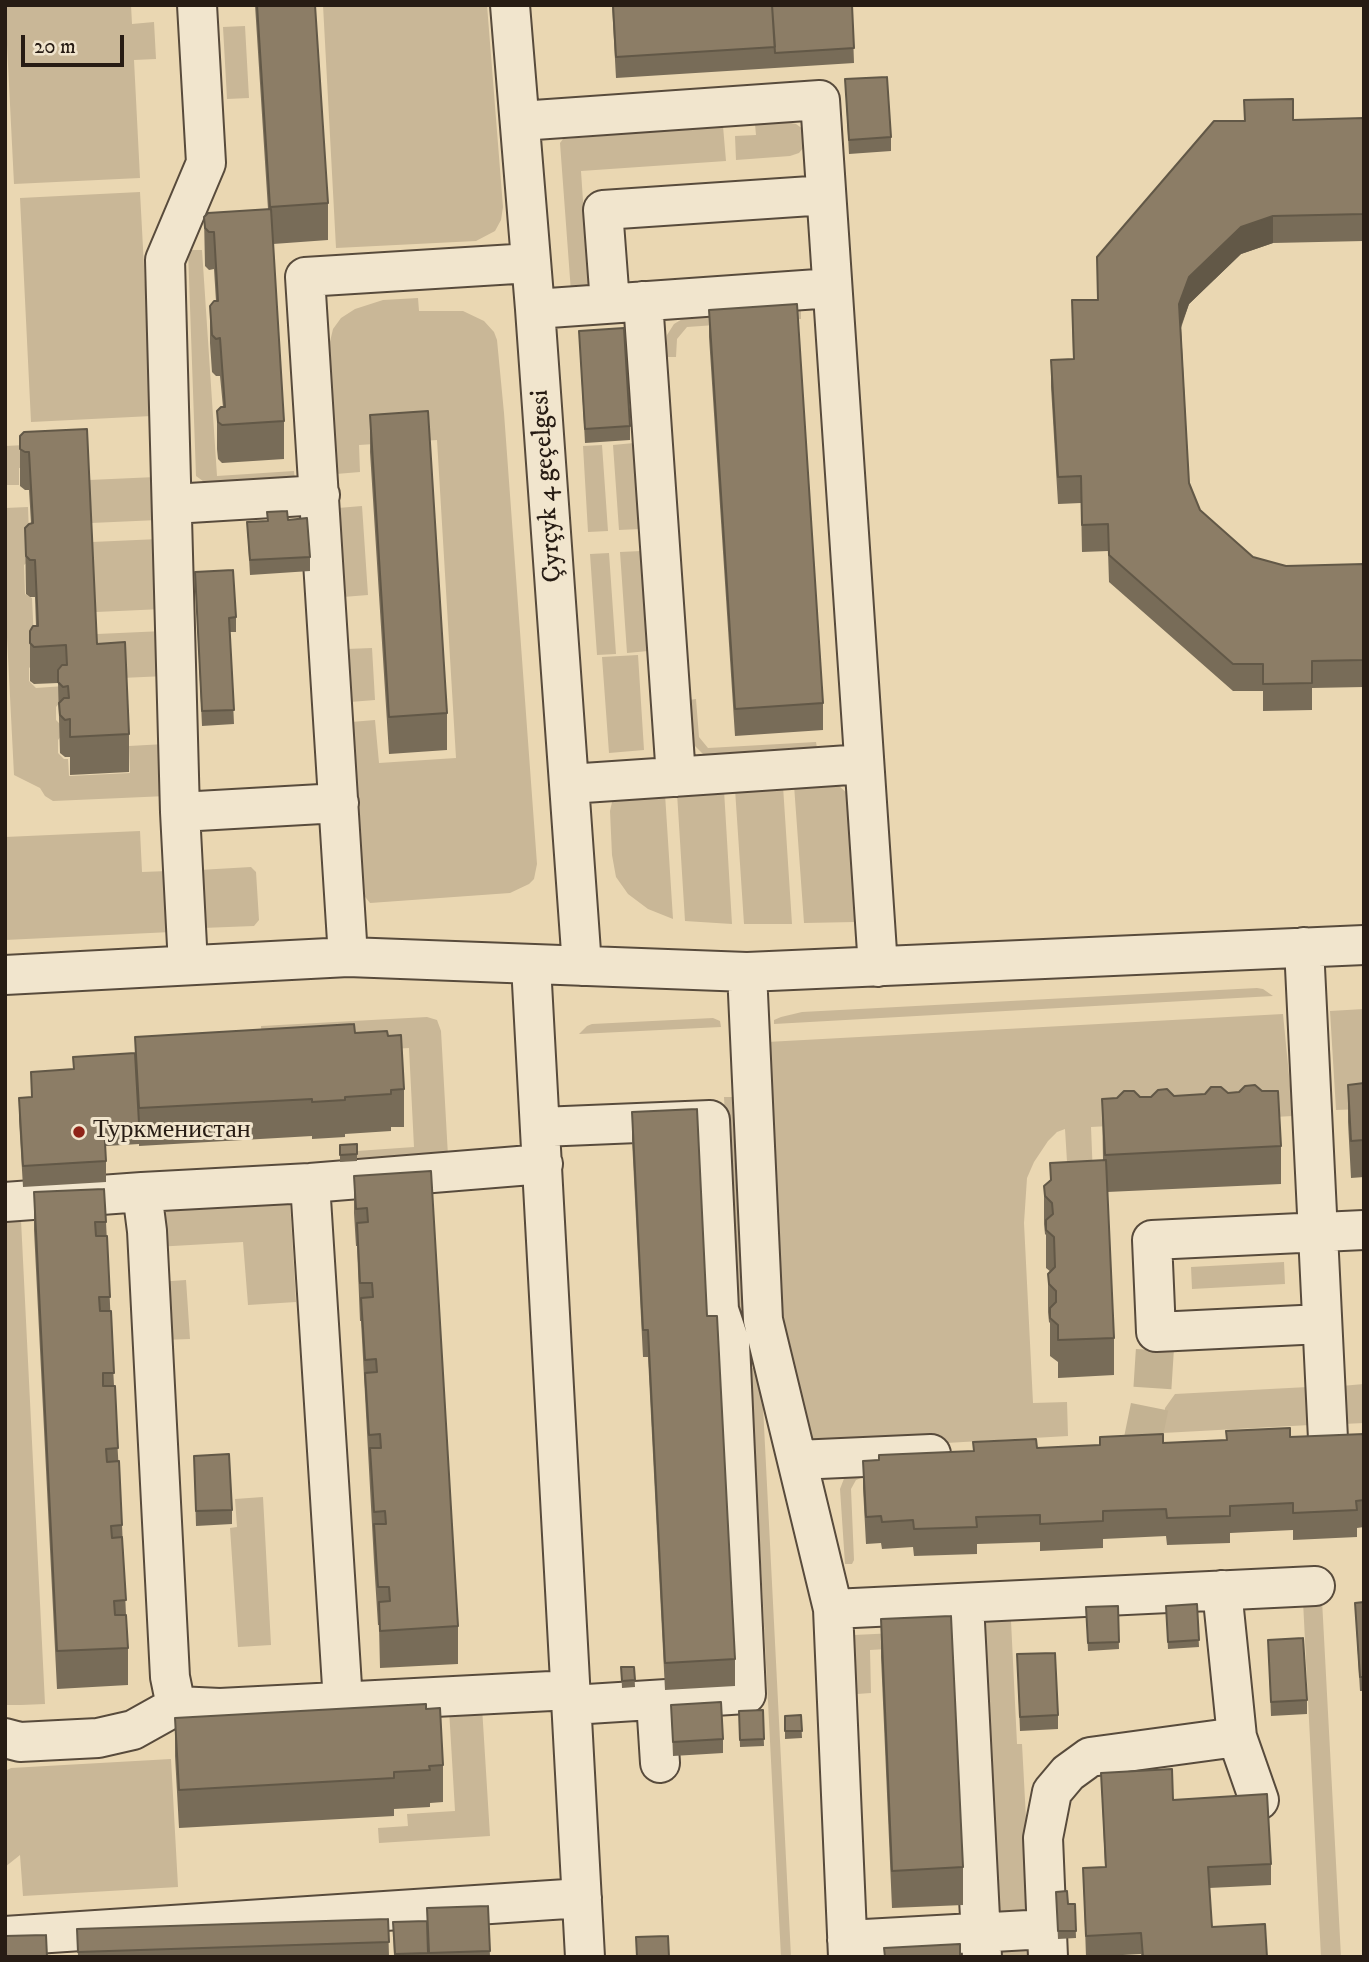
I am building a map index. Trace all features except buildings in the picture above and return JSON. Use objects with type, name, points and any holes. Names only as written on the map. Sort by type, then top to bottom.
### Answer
[{"type":"street","points":[[188,965],[180,812],[165,260],[206,163],[197,5]]},
{"type":"street","name":"Çyrçyk 4 geçelgesi","points":[[510,5],[535,309],[582,966]]},
{"type":"street","points":[[520,121],[820,100],[878,967]]},
{"type":"street","points":[[676,777],[626,302],[603,210],[826,195]]},
{"type":"street","points":[[348,957],[305,277],[531,263]]},
{"type":"street","points":[[535,309],[832,288]]},
{"type":"street","points":[[173,504],[320,495]]},
{"type":"street","points":[[569,784],[864,764]]},
{"type":"street","points":[[180,812],[339,803]]},
{"type":"street","points":[[5,975],[348,957],[747,972],[1364,945]]},
{"type":"street","points":[[1287,1441],[1346,1438],[1322,1324],[1304,947]]},
{"type":"street","points":[[531,965],[585,1957]]},
{"type":"street","points":[[747,972],[763,1320],[833,1609],[847,1948],[1047,1943],[1043,1838],[1052,1792],[1069,1773],[1090,1757],[1237,1737]]},
{"type":"street","points":[[5,1202],[310,1183],[710,1119],[719,1310],[730,1343],[746,1694],[656,1701],[571,1698],[343,1702],[220,1708],[176,1706],[133,1730],[98,1738],[20,1742],[5,1738]]},
{"type":"street","points":[[310,1183],[343,1702]]},
{"type":"street","points":[[142,1192],[147,1231],[170,1676],[176,1706]]},
{"type":"street","points":[[1322,1324],[1156,1332],[1152,1240],[1364,1230]]},
{"type":"street","points":[[797,1460],[962,1452]]},
{"type":"street","points":[[833,1609],[1315,1586]]},
{"type":"street","points":[[1222,1590],[1237,1737],[1259,1800]]},
{"type":"street","points":[[964,1603],[981,1945]]},
{"type":"street","points":[[656,1701],[660,1763]]},
{"type":"street","points":[[5,1936],[582,1898]]},
{"type":"shaded area","points":[[5,5],[131,5],[132,24],[154,22],[156,59],[134,60],[140,178],[14,184]]},
{"type":"shaded area","points":[[323,5],[487,5],[503,207],[501,220],[495,231],[476,241],[336,248]]},
{"type":"shaded area","points":[[245,26],[249,98],[227,99],[223,27]]},
{"type":"shaded area","points":[[787,122],[803,129],[804,147],[799,153],[736,160],[735,136],[756,135],[755,124]]},
{"type":"shaded area","points":[[723,126],[726,161],[581,171],[589,291],[571,292],[560,143],[563,139]]},
{"type":"shaded area","points":[[140,192],[152,416],[31,422],[20,198]]},
{"type":"shaded area","points":[[188,250],[202,250],[217,476],[294,471],[295,481],[207,484],[196,476]]},
{"type":"shaded area","points":[[418,298],[419,311],[463,311],[484,321],[497,340],[537,864],[534,879],[510,893],[370,903],[362,893],[351,722],[375,720],[379,763],[456,758],[437,440],[359,445],[360,472],[336,474],[328,350],[333,329],[341,318],[355,309],[383,300]]},
{"type":"shaded area","points":[[801,310],[801,319],[687,327],[677,339],[676,357],[666,357],[667,335],[674,324],[684,318]]},
{"type":"shaded area","points":[[86,442],[87,465],[19,468],[19,485],[5,485],[5,446]]},
{"type":"shaded area","points":[[634,443],[640,529],[619,530],[613,445]]},
{"type":"shaded area","points":[[602,445],[608,531],[588,532],[583,446]]},
{"type":"shaded area","points":[[156,477],[158,520],[91,523],[89,480]]},
{"type":"shaded area","points":[[362,506],[368,595],[343,597],[338,508]]},
{"type":"shaded area","points":[[28,507],[30,560],[24,565],[25,594],[32,598],[35,663],[29,668],[29,681],[36,688],[64,686],[61,701],[56,707],[56,720],[62,726],[63,734],[58,740],[58,753],[68,759],[69,776],[130,773],[129,746],[165,744],[167,796],[53,801],[45,796],[40,788],[14,775],[5,598],[5,508]]},
{"type":"shaded area","points":[[159,539],[163,609],[96,612],[92,542]]},
{"type":"shaded area","points":[[641,551],[648,651],[627,653],[620,552]]},
{"type":"shaded area","points":[[609,553],[616,654],[597,655],[590,554]]},
{"type":"shaded area","points":[[164,631],[166,676],[99,679],[97,634]]},
{"type":"shaded area","points":[[372,648],[375,700],[350,702],[346,649]]},
{"type":"shaded area","points":[[638,655],[644,750],[609,753],[602,657]]},
{"type":"shaded area","points":[[696,699],[699,737],[708,748],[816,742],[817,748],[705,756],[692,743],[689,700]]},
{"type":"shaded area","points":[[794,785],[838,785],[848,794],[855,922],[804,923]]},
{"type":"shaded area","points":[[783,786],[792,924],[744,924],[735,789]]},
{"type":"shaded area","points":[[724,790],[732,924],[685,921],[677,793]]},
{"type":"shaded area","points":[[665,794],[673,919],[648,909],[628,894],[616,877],[612,855],[612,802],[617,798]]},
{"type":"shaded area","points":[[140,831],[142,872],[168,871],[171,932],[5,940],[5,837]]},
{"type":"shaded area","points":[[251,867],[256,872],[259,920],[254,926],[202,928],[199,870]]},
{"type":"shaded area","points":[[1257,988],[1273,996],[774,1024],[774,1020],[781,1017],[802,1012]]},
{"type":"shaded area","points":[[1364,1009],[1364,1109],[1336,1110],[1330,1011]]},
{"type":"shaded area","points":[[1283,1014],[1293,1116],[1091,1127],[1093,1177],[1068,1178],[1065,1129],[1057,1132],[1048,1141],[1034,1162],[1027,1178],[1024,1223],[1033,1403],[1067,1402],[1068,1436],[824,1450],[813,1447],[783,1348],[767,1042]]},
{"type":"shaded area","points":[[427,1017],[437,1020],[441,1031],[448,1156],[357,1161],[357,1151],[414,1147],[409,1048],[262,1057],[261,1026]]},
{"type":"shaded area","points":[[713,1018],[720,1021],[721,1027],[579,1034],[592,1024]]},
{"type":"shaded area","points":[[724,1097],[732,1097],[743,1322],[736,1322]]},
{"type":"shaded area","points":[[290,1203],[296,1302],[248,1305],[243,1242],[155,1247],[153,1211]]},
{"type":"shaded area","points":[[21,1220],[45,1704],[5,1705],[5,1221]]},
{"type":"shaded area","points":[[1284,1262],[1285,1284],[1192,1289],[1191,1267]]},
{"type":"shaded area","points":[[186,1280],[190,1339],[161,1340],[157,1282]]},
{"type":"shaded area","points":[[761,1367],[791,1957],[781,1957],[751,1368]]},
{"type":"shaded area","points":[[1364,1384],[1364,1423],[1343,1424],[1341,1386]]},
{"type":"shaded area","points":[[1308,1387],[1310,1425],[1163,1433],[1165,1408],[1175,1394]]},
{"type":"shaded area","points":[[963,1473],[856,1480],[851,1489],[854,1560],[852,1564],[845,1564],[840,1489],[845,1476]]},
{"type":"shaded area","points":[[263,1497],[271,1645],[238,1647],[230,1528],[237,1527],[235,1499]]},
{"type":"shaded area","points":[[1322,1600],[1341,1957],[1321,1957],[1303,1601]]},
{"type":"shaded area","points":[[1011,1621],[1017,1744],[1022,1744],[1031,1912],[993,1914],[978,1622]]},
{"type":"shaded area","points":[[937,1631],[938,1646],[870,1650],[871,1693],[857,1694],[854,1635]]},
{"type":"shaded area","points":[[482,1707],[490,1836],[379,1843],[378,1828],[408,1826],[407,1814],[455,1811],[449,1709]]},
{"type":"shaded area","points":[[171,1759],[178,1887],[23,1896],[20,1855],[5,1867],[5,1771],[11,1768]]},
{"type":"shaded area","points":[[1033,1948],[1033,1957],[995,1957],[995,1950]]},
{"type":"tunnel","points":[[1142,1444],[1152,1395],[1156,1332]]},
{"type":"place","name":"Туркменистан","points":[[79,1132]]}]
